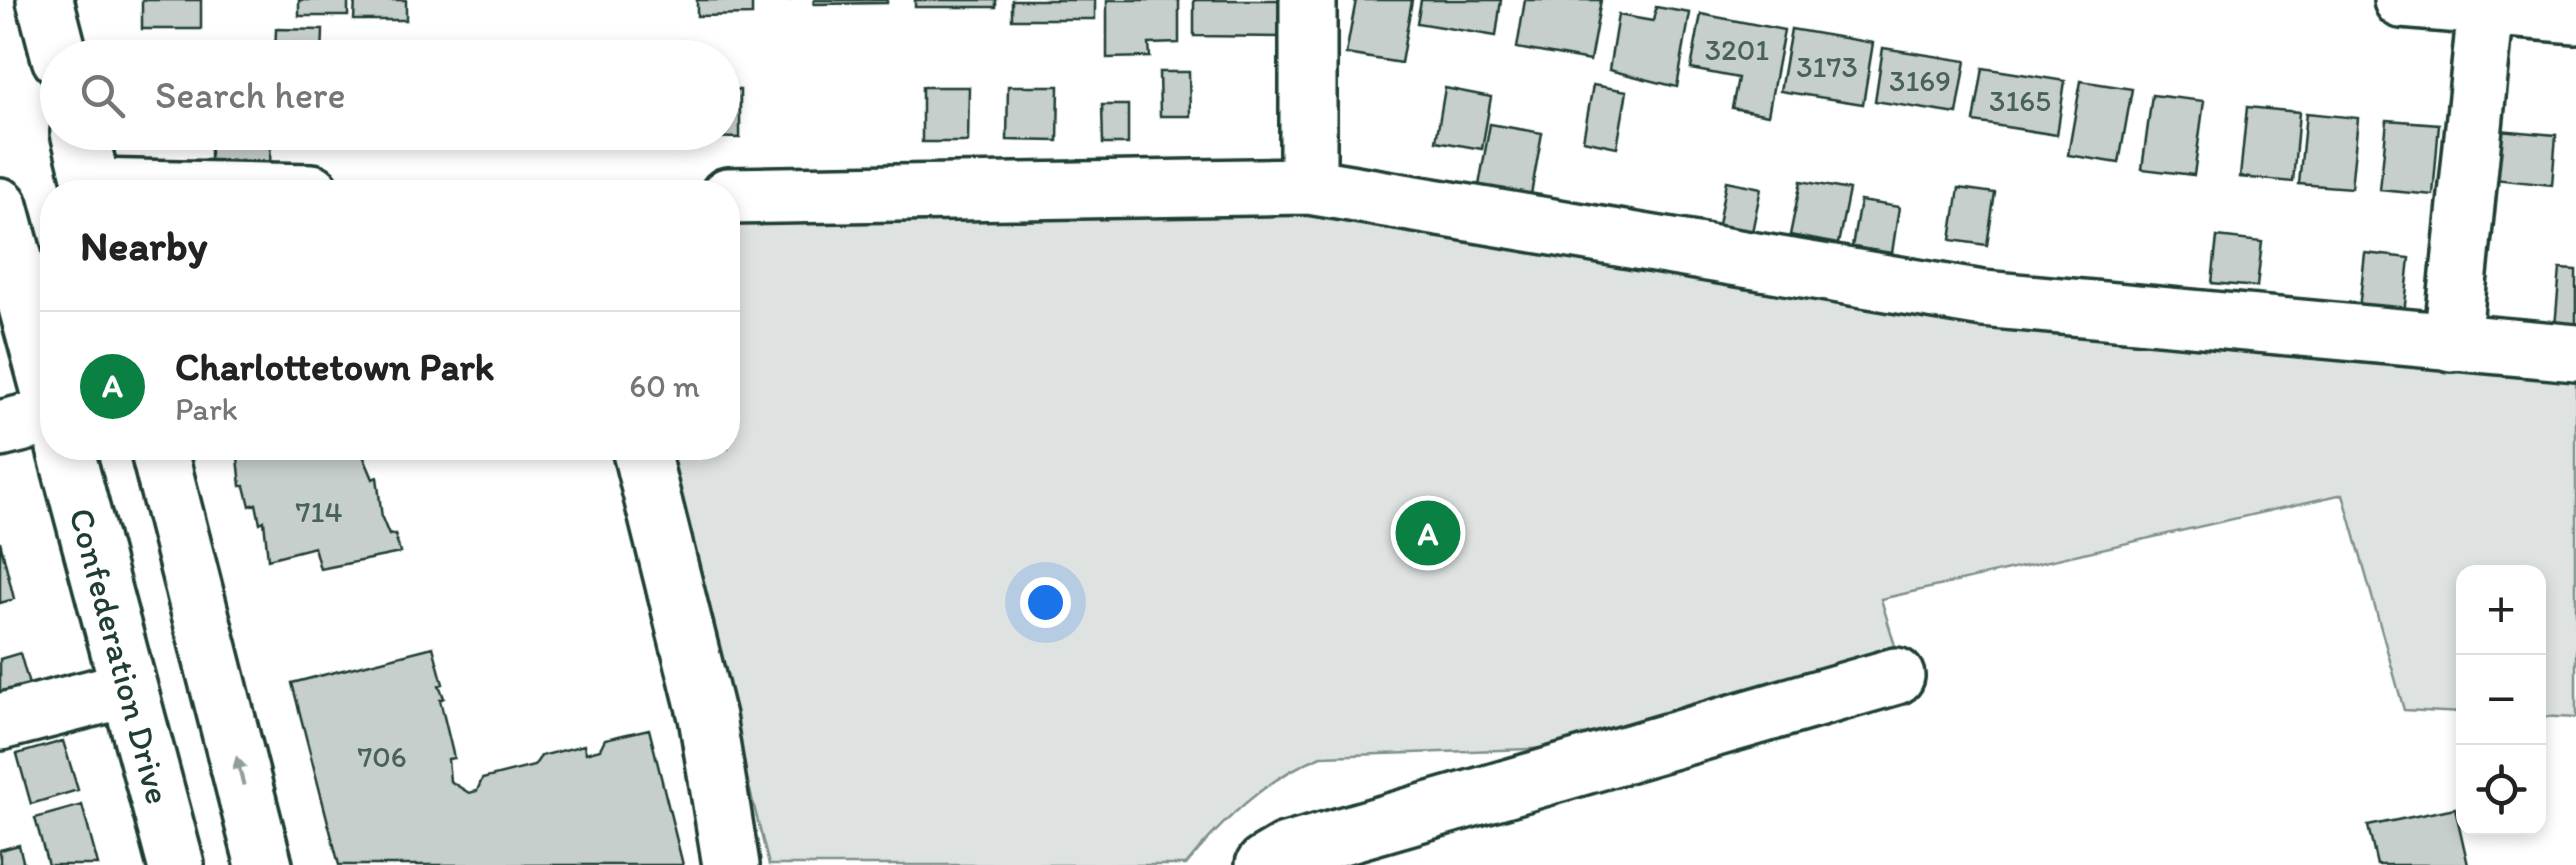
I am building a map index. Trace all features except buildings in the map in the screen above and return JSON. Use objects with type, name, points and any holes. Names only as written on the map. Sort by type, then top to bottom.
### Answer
[{"type":"main road","points":[[45,0],[55,40]]},
{"type":"main road","points":[[1308,0],[1308,186]]},
{"type":"main road","points":[[2452,344],[2443,3],[2576,15]]},
{"type":"main road","points":[[83,150],[91,180]]},
{"type":"main road","points":[[740,196],[1308,186],[1983,299],[2576,353]]},
{"type":"main road","points":[[0,206],[40,355]]},
{"type":"main road","points":[[0,429],[40,419]]},
{"type":"main road","name":"Confederation Drive","points":[[68,460],[176,865]]},
{"type":"main road","points":[[161,460],[264,865]]},
{"type":"main road","points":[[643,460],[707,717],[731,865]]},
{"type":"main road","points":[[1264,865],[1286,852],[1896,676]]},
{"type":"main road","points":[[0,722],[128,689]]},
{"type":"shaded area","points":[[740,206],[1296,206],[2576,366],[2576,718],[2546,716],[2546,565],[2456,565],[2456,713],[2404,710],[2343,494],[1881,599],[1896,649],[1870,681],[1648,745],[1322,756],[1283,775],[1248,801],[1186,865],[769,865],[666,460],[740,460]]},
{"type":"place","name":"Charlottetown Park","points":[[1428,533]]}]
